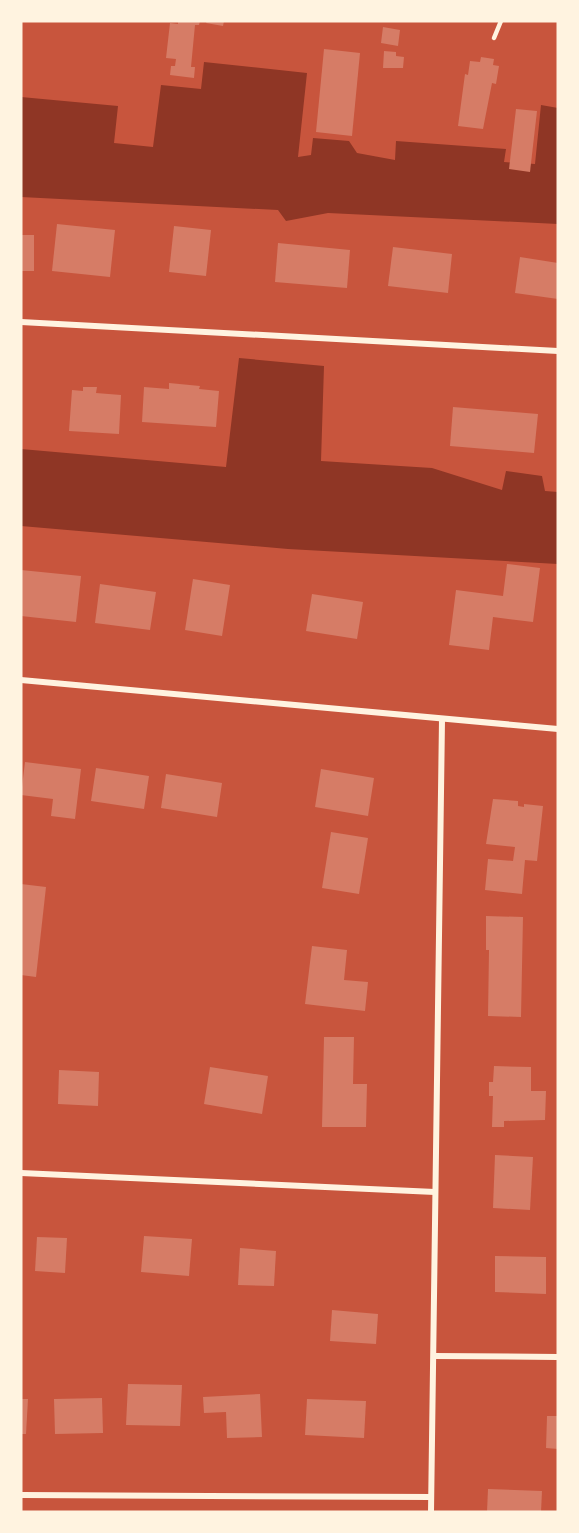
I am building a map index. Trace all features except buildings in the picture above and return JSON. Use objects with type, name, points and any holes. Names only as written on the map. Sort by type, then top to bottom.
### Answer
[{"type":"street","points":[[21,322],[558,351]]},
{"type":"street","points":[[21,680],[558,729]]},
{"type":"street","points":[[431,1512],[442,720]]},
{"type":"street","points":[[21,1173],[435,1192]]},
{"type":"street","points":[[434,1356],[558,1357]]},
{"type":"street","points":[[21,1495],[431,1497]]},
{"type":"lane","points":[[494,38],[501,21]]},
{"type":"shaded area","points":[[204,62],[307,73],[298,157],[311,155],[313,138],[349,141],[357,153],[395,160],[396,141],[506,149],[504,162],[535,164],[541,105],[558,108],[558,224],[328,213],[286,221],[278,210],[21,197],[21,97],[118,106],[114,143],[153,147],[161,85],[201,89]]},
{"type":"shaded area","points":[[239,358],[324,366],[321,461],[432,468],[502,490],[506,471],[542,476],[545,491],[558,492],[558,564],[288,549],[21,526],[21,449],[226,467]]}]
